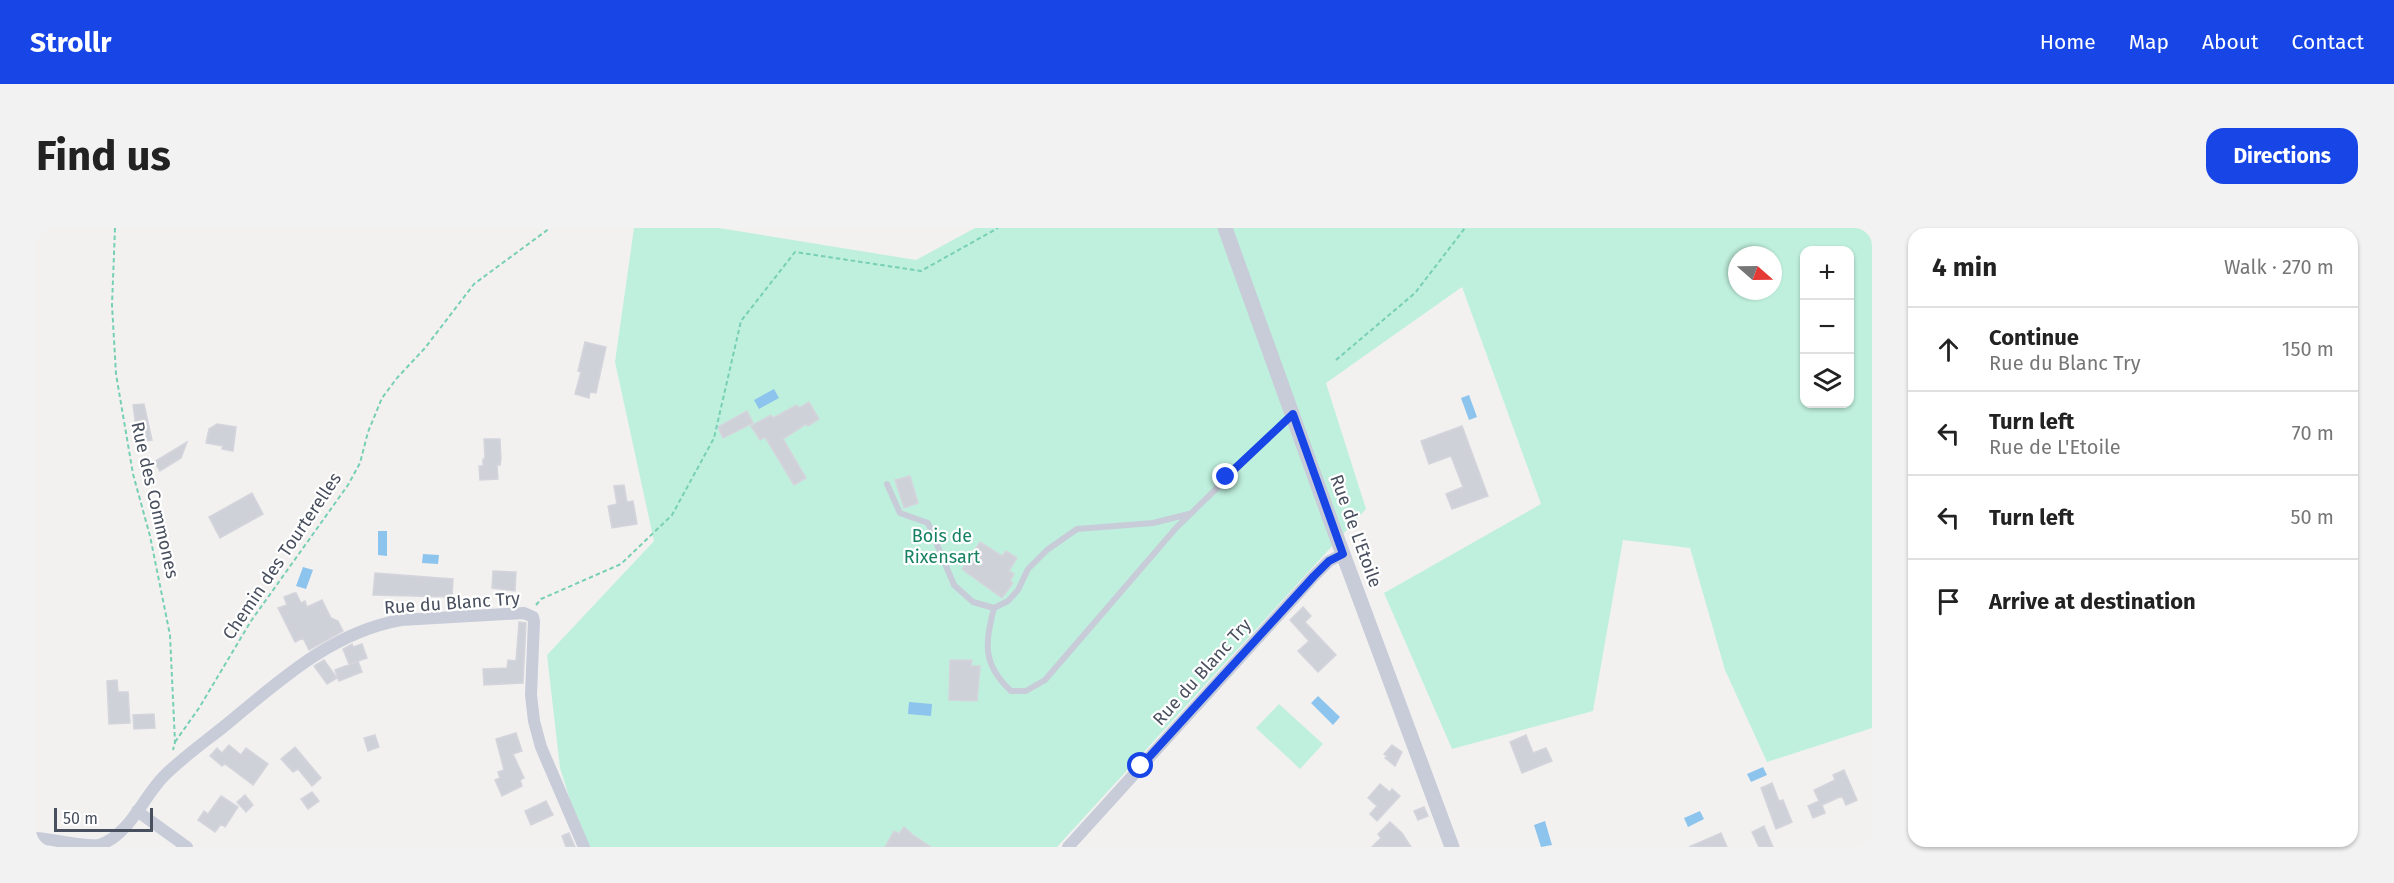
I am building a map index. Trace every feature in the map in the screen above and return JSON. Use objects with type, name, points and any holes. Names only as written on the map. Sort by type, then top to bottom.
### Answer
[{"type":"street","name":"Rue de L'Etoile","points":[[1225,228],[1452,847]]},
{"type":"street","name":"Rue du Blanc Try","points":[[1068,847],[1314,576],[1329,561],[1343,554]]},
{"type":"street","name":"Rue du Blanc Try","points":[[88,847],[100,844],[117,834],[137,812],[175,759],[306,661],[342,640],[386,623],[401,620],[528,614],[534,621],[531,695],[537,734],[584,847]]},
{"type":"street","points":[[137,812],[187,847]]},
{"type":"street","points":[[36,838],[88,847]]},
{"type":"lane","points":[[994,608],[986,637],[987,655],[998,679],[1011,691],[1026,692],[1045,680],[1190,513],[1293,414]]},
{"type":"lane","points":[[887,484],[900,513],[928,523],[954,585],[973,602],[994,608],[1008,601],[1018,590],[1028,569],[1047,550],[1077,528],[1153,523],[1190,513]]},
{"type":"path","name":"Rue des Commones","points":[[115,228],[112,305],[116,374],[132,474],[150,536],[170,635],[175,759]]},
{"type":"path","name":"Chemin des Tourterelles","points":[[175,742],[199,708],[251,621],[348,485],[360,463],[368,432],[382,399],[397,378],[425,348],[474,284],[550,228]]},
{"type":"path","points":[[528,614],[541,599],[621,564],[672,515],[714,438],[741,321],[795,252],[921,271],[998,228]]},
{"type":"path","points":[[1336,360],[1415,293],[1465,228]]},
{"type":"green space","name":"Bois de Rixensart","points":[[634,228],[719,228],[916,260],[975,228],[1872,228],[1872,728],[1767,762],[1725,670],[1690,548],[1623,540],[1593,711],[1452,749],[1384,593],[1541,504],[1462,287],[1326,383],[1366,509],[1057,847],[585,847],[560,768],[547,655],[654,541],[615,362]]},
{"type":"green space","points":[[1279,704],[1323,744],[1300,769],[1256,728]]},
{"type":"water","points":[[774,389],[779,398],[759,409],[754,400]]},
{"type":"water","points":[[1469,395],[1477,417],[1469,420],[1461,398]]},
{"type":"water","points":[[378,531],[387,531],[387,556],[378,555]]},
{"type":"water","points":[[423,554],[439,555],[438,564],[422,563]]},
{"type":"water","points":[[303,567],[313,570],[306,589],[296,586]]},
{"type":"water","points":[[1318,696],[1340,717],[1333,725],[1311,703]]},
{"type":"water","points":[[909,702],[932,704],[931,716],[908,714]]},
{"type":"water","points":[[1763,767],[1767,775],[1751,782],[1747,774]]},
{"type":"water","points":[[1700,811],[1704,819],[1688,827],[1684,818]]},
{"type":"water","points":[[1545,821],[1552,845],[1541,847],[1534,825]]},
{"type":"building","points":[[585,342],[606,347],[596,393],[590,392],[589,398],[575,394]]},
{"type":"building","points":[[809,402],[819,419],[808,426],[806,424],[783,439],[806,478],[794,485],[765,437],[760,440],[751,426],[771,415],[773,418],[797,405],[799,408]]},
{"type":"building","points":[[144,404],[152,440],[138,442],[133,405]]},
{"type":"building","points":[[747,411],[753,423],[723,438],[718,427]]},
{"type":"building","points":[[217,424],[236,427],[233,451],[222,449],[223,446],[206,443],[209,429]]},
{"type":"building","points":[[1462,426],[1488,496],[1452,509],[1446,494],[1463,487],[1451,456],[1429,464],[1421,441]]},
{"type":"building","points":[[484,439],[500,439],[501,459],[500,465],[497,465],[498,479],[480,480],[479,466],[483,466],[483,459],[485,459]]},
{"type":"building","points":[[187,442],[181,458],[160,471],[154,462]]},
{"type":"building","points":[[910,476],[918,503],[904,508],[895,480]]},
{"type":"building","points":[[624,485],[627,502],[633,501],[637,524],[612,528],[608,506],[617,504],[614,486]]},
{"type":"building","points":[[252,493],[263,514],[220,538],[209,517]]},
{"type":"building","points":[[980,542],[1002,556],[1006,551],[1017,558],[1009,571],[1014,574],[1010,581],[1013,583],[1002,598],[962,569]]},
{"type":"building","points":[[493,571],[516,572],[515,591],[492,588]]},
{"type":"building","points":[[375,573],[453,579],[452,597],[373,595]]},
{"type":"building","points":[[294,593],[301,603],[305,601],[307,607],[322,600],[331,618],[338,621],[343,631],[309,650],[303,638],[295,642],[278,608],[287,605],[284,597]]},
{"type":"building","points":[[1303,607],[1311,616],[1305,622],[1336,655],[1318,672],[1298,651],[1309,641],[1290,620]]},
{"type":"building","points":[[519,622],[526,623],[523,683],[484,685],[483,669],[507,668],[508,660],[516,661]]},
{"type":"building","points":[[352,644],[353,647],[362,644],[367,658],[358,661],[362,672],[339,681],[335,670],[356,662],[349,664],[343,649]]},
{"type":"building","points":[[324,660],[337,678],[327,684],[314,666]]},
{"type":"building","points":[[950,660],[972,660],[971,666],[980,666],[977,701],[949,700]]},
{"type":"building","points":[[117,680],[118,692],[128,692],[130,723],[109,724],[107,681]]},
{"type":"building","points":[[154,714],[155,728],[134,729],[133,715]]},
{"type":"building","points":[[516,733],[522,751],[513,754],[524,778],[520,780],[522,786],[502,796],[495,780],[500,778],[498,772],[504,770],[496,739]]},
{"type":"building","points":[[375,735],[379,747],[368,751],[364,738]]},
{"type":"building","points":[[1526,735],[1533,753],[1546,748],[1552,761],[1522,773],[1510,742]]},
{"type":"building","points":[[229,745],[241,755],[246,748],[268,764],[253,785],[210,756],[217,748],[222,753]]},
{"type":"building","points":[[1392,745],[1402,752],[1395,766],[1385,758],[1387,756],[1384,754]]},
{"type":"building","points":[[295,747],[321,778],[312,786],[298,769],[293,772],[281,759]]},
{"type":"building","points":[[1844,770],[1857,800],[1846,805],[1842,796],[1822,805],[1825,813],[1813,818],[1808,806],[1819,801],[1814,790],[1835,780],[1833,775]]},
{"type":"building","points":[[1772,783],[1779,801],[1783,800],[1792,822],[1776,829],[1761,788]]},
{"type":"building","points":[[1380,784],[1390,792],[1392,789],[1400,796],[1377,821],[1370,814],[1377,806],[1368,798]]},
{"type":"building","points":[[312,792],[319,801],[308,809],[301,799]]},
{"type":"building","points":[[245,795],[253,805],[246,812],[237,802]]},
{"type":"building","points":[[221,796],[238,807],[225,827],[221,824],[215,832],[198,820],[204,811],[208,814]]},
{"type":"building","points":[[546,801],[553,815],[531,825],[525,811]]},
{"type":"building","points":[[1424,807],[1428,816],[1418,820],[1414,811]]},
{"type":"building","points":[[1390,822],[1402,833],[1411,847],[1372,847],[1381,838],[1378,834]]},
{"type":"building","points":[[1764,826],[1773,847],[1759,847],[1752,832]]},
{"type":"building","points":[[904,827],[931,847],[885,847],[894,831],[899,834]]},
{"type":"building","points":[[569,833],[575,847],[566,847],[562,836]]},
{"type":"building","points":[[1721,833],[1727,847],[1689,847]]},
{"type":"route","points":[[1141,766],[1314,576],[1329,561],[1343,554],[1293,414],[1226,477]]}]
